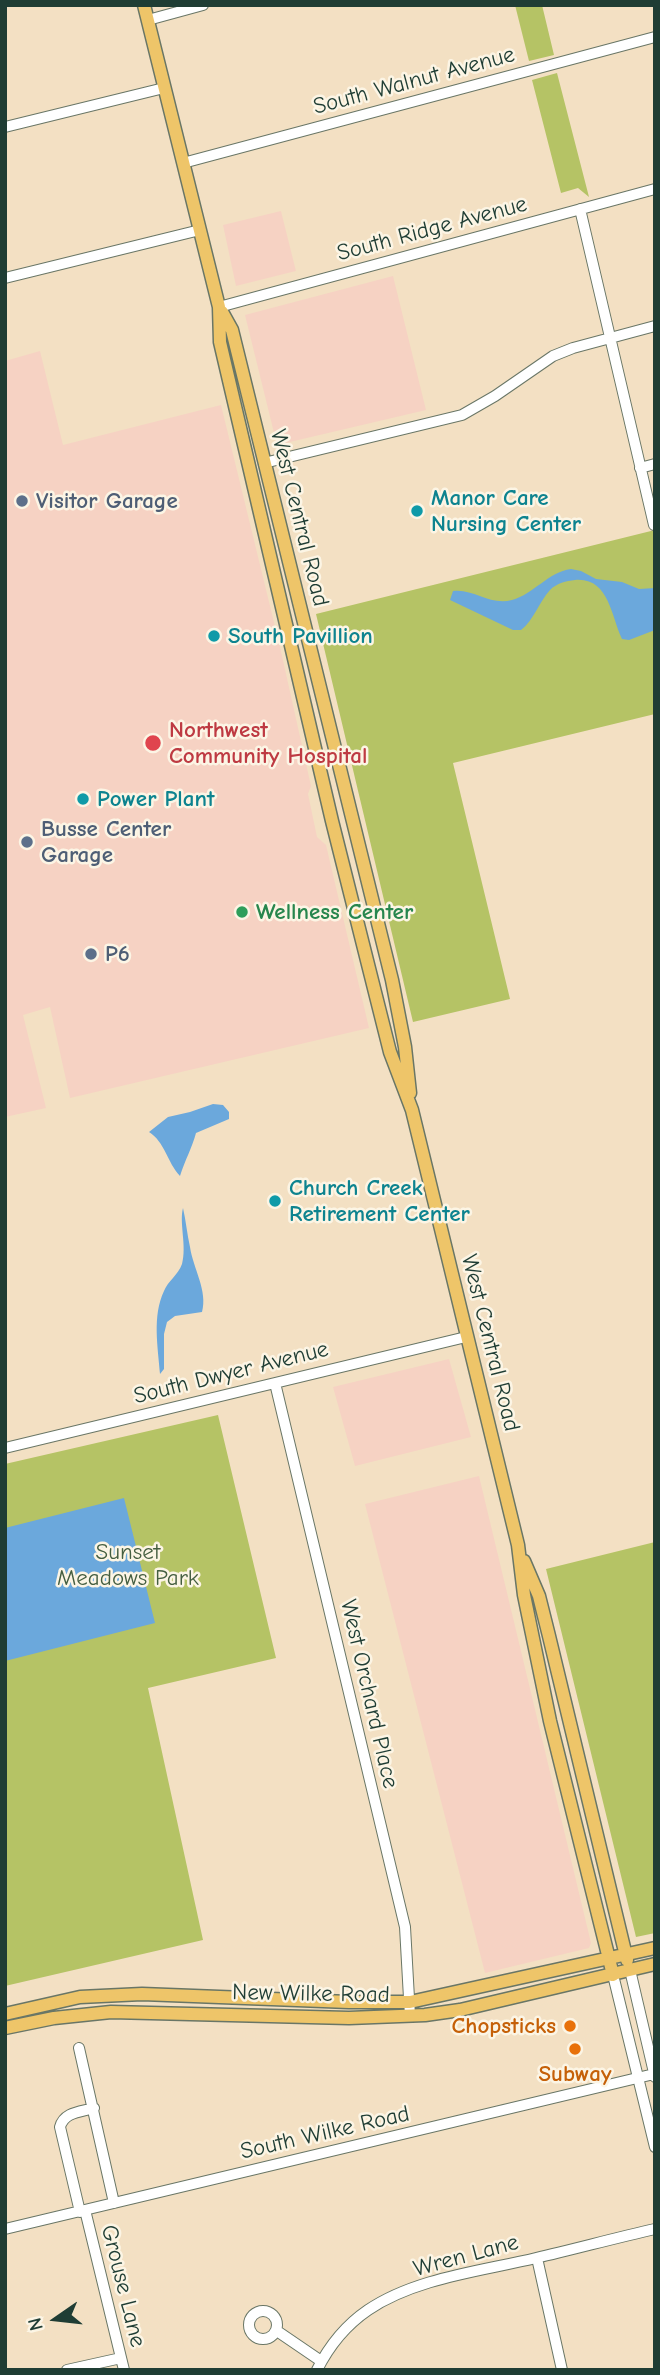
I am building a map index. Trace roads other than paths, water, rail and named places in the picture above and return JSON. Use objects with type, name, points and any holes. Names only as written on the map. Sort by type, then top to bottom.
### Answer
[{"type":"main road","name":"West Central Road","points":[[144,5],[219,307],[220,342],[304,710],[390,1052],[412,1110]]},
{"type":"main road","name":"West Central Road","points":[[219,307],[232,330],[392,980],[405,1047],[412,1110],[466,1337],[518,1545],[542,1610],[629,1970]]},
{"type":"main road","name":"West Central Road","points":[[518,1545],[524,1595],[550,1721],[612,1975]]},
{"type":"main road","name":"New Wilke Road","points":[[5,2014],[80,1997],[142,1994],[349,2003],[410,2002],[655,1948]]},
{"type":"main road","name":"New Wilke Road","points":[[5,2028],[54,2018],[111,2011],[349,2018],[410,2016],[460,2010],[655,1964]]},
{"type":"street","points":[[148,20],[203,5]]},
{"type":"street","name":"South Walnut Avenue","points":[[183,163],[655,37]]},
{"type":"street","points":[[5,127],[164,88]]},
{"type":"street","name":"South Ridge Avenue","points":[[219,307],[655,189]]},
{"type":"street","points":[[580,209],[653,525]]},
{"type":"street","points":[[5,278],[200,230]]},
{"type":"street","points":[[264,463],[462,415],[553,356],[655,326]]},
{"type":"street","points":[[640,468],[655,464]]},
{"type":"street","name":"South Dwyer Avenue","points":[[5,1448],[466,1337]]},
{"type":"street","name":"West Orchard Place","points":[[275,1383],[405,1927],[410,2016]]},
{"type":"street","points":[[629,1970],[654,2076]]},
{"type":"street","points":[[612,1975],[655,2147]]},
{"type":"street","points":[[79,2048],[114,2203]]},
{"type":"street","name":"South Wilke Road","points":[[5,2230],[654,2076]]},
{"type":"street","name":"Grouse Lane","points":[[94,2108],[70,2114],[61,2122],[60,2127],[124,2370]]},
{"type":"street","name":"Wren Lane","points":[[319,2365],[352,2321],[371,2308],[445,2278],[655,2229]]},
{"type":"street","points":[[537,2258],[562,2370]]},
{"type":"street","points":[[277,2331],[319,2365]]},
{"type":"street","points":[[67,2370],[121,2358]]},
{"type":"water","points":[[571,569],[596,579],[622,582],[639,589],[655,588],[655,630],[629,640],[622,639],[602,591],[586,581],[568,581],[553,588],[521,630],[513,630],[450,600],[453,591],[460,591],[496,601],[512,600],[555,574]]},
{"type":"water","points":[[213,1104],[223,1105],[229,1112],[229,1119],[196,1133],[180,1176],[159,1141],[149,1132],[168,1117]]},
{"type":"water","points":[[183,1208],[192,1255],[202,1288],[202,1312],[175,1316],[167,1322],[164,1334],[164,1369],[160,1374],[158,1311],[166,1287],[182,1264]]},
{"type":"water","points":[[124,1498],[155,1623],[5,1661],[5,1528]]},
{"type":"place","name":"Visitor Garage","points":[[22,501]]},
{"type":"place","name":"Manor Care Nursing Center","points":[[417,511]]},
{"type":"place","name":"South Pavillion","points":[[214,636]]},
{"type":"place","name":"Northwest Community Hospital","points":[[153,743]]},
{"type":"place","name":"Power Plant","points":[[83,799]]},
{"type":"place","name":"Busse Center Garage","points":[[27,842]]},
{"type":"place","name":"Wellness Center","points":[[242,912]]},
{"type":"place","name":"P6","points":[[91,954]]},
{"type":"place","name":"Church Creek Retirement Center","points":[[275,1201]]},
{"type":"place","name":"Chopsticks","points":[[570,2026]]},
{"type":"place","name":"Subway","points":[[575,2049]]},
{"type":"park label","name":"Sunset Meadows Park","points":[[128,1565]]}]
